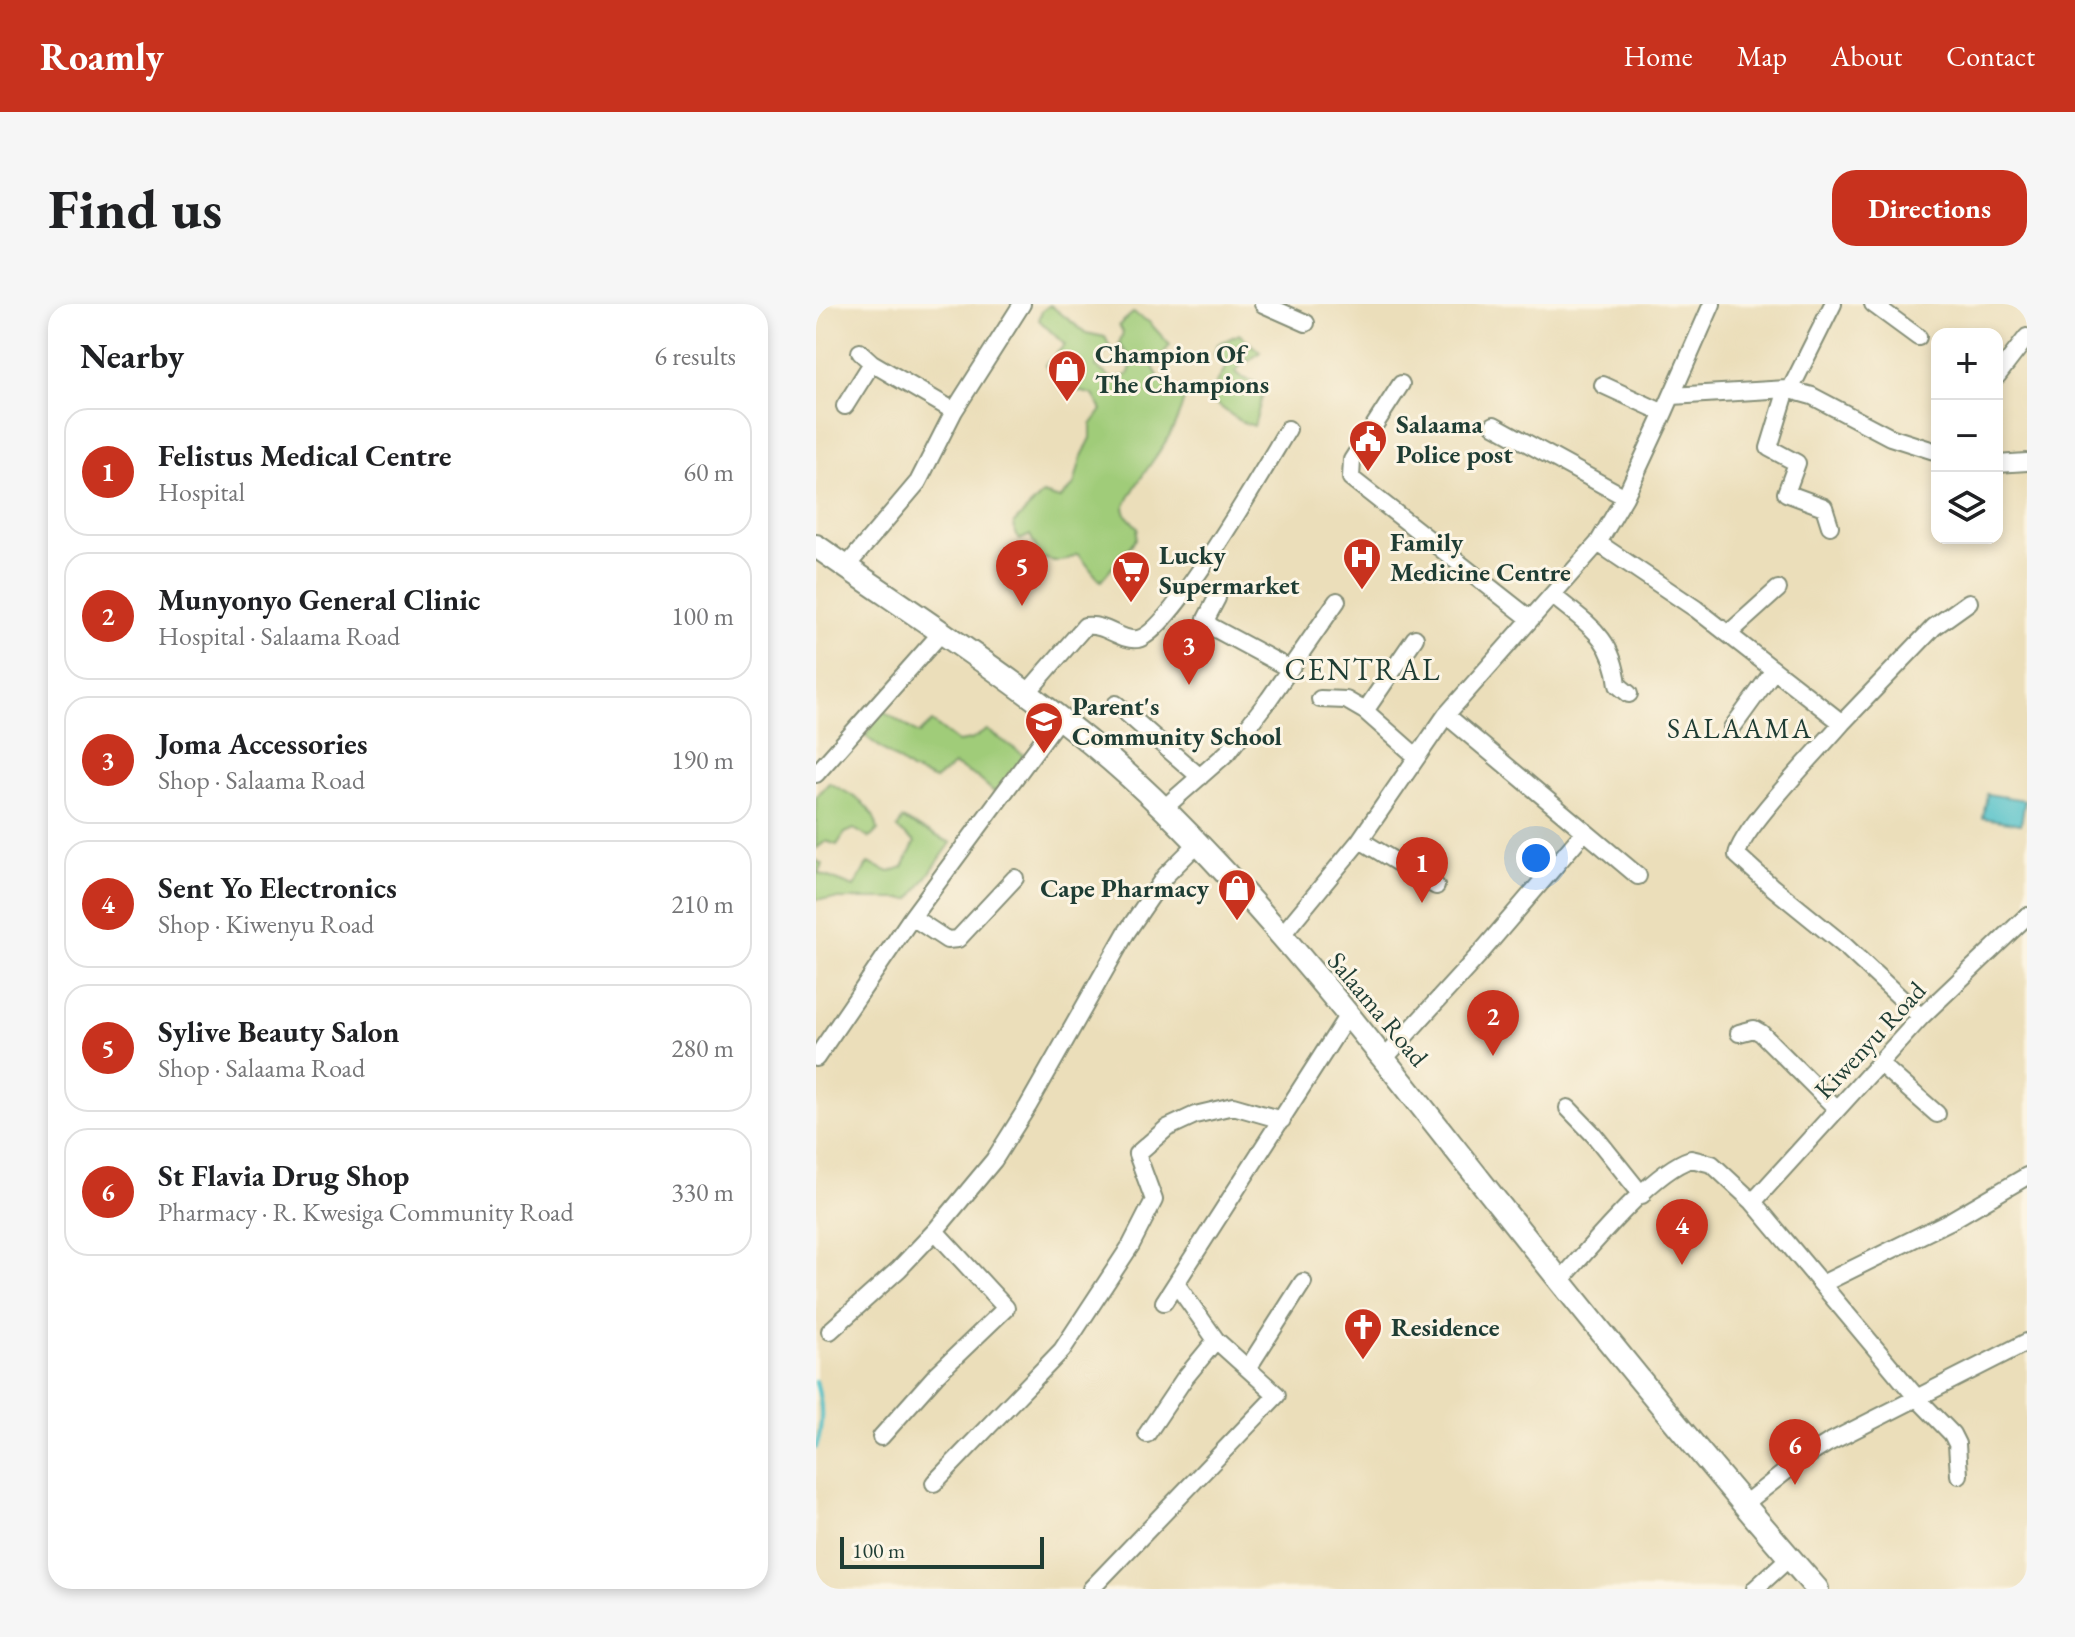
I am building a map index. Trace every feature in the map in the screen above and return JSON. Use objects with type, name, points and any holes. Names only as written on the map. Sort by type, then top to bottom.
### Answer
[{"type":"main road","name":"Salaama Road","points":[[818,551],[942,632],[1060,717],[1163,809],[1197,844],[1348,1015],[1743,1505],[1817,1589]]},
{"type":"street","points":[[846,567],[918,482],[954,411],[1022,304]]},
{"type":"street","points":[[1263,304],[1306,323]]},
{"type":"street","points":[[1281,936],[1360,840],[1446,715],[1598,543],[1625,497],[1712,304]]},
{"type":"street","points":[[1830,526],[1824,507],[1786,493],[1797,463],[1769,448],[1789,390],[1833,304]]},
{"type":"street","points":[[1873,304],[1918,337]]},
{"type":"street","points":[[2003,368],[2027,337]]},
{"type":"street","points":[[845,406],[866,358],[954,411]]},
{"type":"street","points":[[1401,384],[1352,460],[1351,478],[1529,618]]},
{"type":"street","points":[[1603,385],[1664,413]]},
{"type":"street","points":[[1672,396],[1789,390],[1812,396],[1890,437],[1931,449]]},
{"type":"street","points":[[1494,425],[1625,497]]},
{"type":"street","points":[[1027,693],[1085,626],[1095,625],[1129,639],[1141,638],[1160,624],[1198,572],[1288,429]]},
{"type":"street","points":[[2003,464],[2027,462]]},
{"type":"street","points":[[1598,543],[1696,609],[1842,723]]},
{"type":"street","points":[[1728,634],[1778,589]]},
{"type":"street","points":[[1552,595],[1604,638],[1616,669],[1618,685],[1629,694]]},
{"type":"street","points":[[1217,598],[1206,619],[1210,626],[1290,669]]},
{"type":"street","points":[[1163,809],[1228,752],[1337,601]]},
{"type":"street","points":[[1921,1017],[1845,946],[1737,855],[1738,846],[1842,723],[1934,627],[1969,602]]},
{"type":"street","points":[[816,774],[942,632]]},
{"type":"street","points":[[1365,711],[1415,638]]},
{"type":"street","points":[[1732,728],[1774,670]]},
{"type":"street","points":[[1320,699],[1346,700],[1365,711],[1417,757]]},
{"type":"street","points":[[1116,704],[1200,777]]},
{"type":"street","points":[[1446,715],[1638,876]]},
{"type":"street","points":[[816,1058],[912,917],[1060,717]]},
{"type":"street","points":[[1384,1059],[1585,831]]},
{"type":"street","points":[[1360,840],[1436,886]]},
{"type":"street","points":[[830,1331],[899,1269],[968,1194],[1010,1135],[1081,1010],[1156,888],[1197,844]]},
{"type":"street","points":[[912,917],[947,940],[958,939],[1015,878]]},
{"type":"street","name":"Kiwenyu Road","points":[[1753,1202],[1921,1017],[2027,916]]},
{"type":"street","points":[[1164,1302],[1348,1015]]},
{"type":"street","points":[[1739,1033],[1754,1029],[1761,1033],[1837,1109]]},
{"type":"street","points":[[1879,1063],[1937,1114]]},
{"type":"street","points":[[934,1483],[1062,1350],[1131,1245],[1154,1200],[1137,1154],[1167,1128],[1195,1115],[1233,1106],[1282,1120]]},
{"type":"street","points":[[1568,1108],[1642,1195]]},
{"type":"street","points":[[1560,1281],[1642,1195],[1682,1162],[1701,1160],[1712,1164],[1753,1202],[1917,1398],[1952,1434],[1957,1444],[1959,1475]]},
{"type":"street","points":[[1822,1284],[1950,1221],[2027,1176]]},
{"type":"street","points":[[881,1437],[937,1374],[1006,1308],[935,1231]]},
{"type":"street","points":[[1248,1368],[1303,1282]]},
{"type":"street","points":[[1091,1589],[1277,1395],[1216,1340],[1177,1285]]},
{"type":"street","points":[[1147,1434],[1184,1379],[1216,1340]]},
{"type":"street","points":[[1743,1505],[1809,1455],[2027,1342]]},
{"type":"street","points":[[1755,1589],[1789,1558]]},
{"type":"green space","points":[[1050,305],[1086,333],[1105,337],[1110,347],[1096,367],[1113,379],[1128,375],[1133,361],[1119,344],[1123,332],[1119,325],[1133,313],[1149,322],[1170,345],[1153,367],[1160,379],[1184,399],[1172,431],[1124,508],[1138,528],[1136,539],[1101,581],[1077,554],[1064,560],[1046,559],[1041,557],[1030,535],[1020,540],[1015,534],[1014,523],[1043,494],[1060,499],[1074,485],[1081,458],[1091,438],[1091,425],[1102,410],[1093,395],[1060,384],[1045,365],[1065,345],[1039,320],[1042,311]]},
{"type":"green space","points":[[1239,334],[1260,352],[1249,361],[1243,361],[1236,372],[1265,386],[1254,426],[1240,421],[1208,398],[1226,367],[1214,354],[1218,344]]},
{"type":"green space","points":[[882,710],[919,734],[932,722],[958,742],[971,740],[987,730],[1024,755],[1014,772],[994,792],[978,778],[954,765],[935,780],[911,770],[865,736]]},
{"type":"green space","points":[[829,783],[860,801],[872,813],[878,830],[870,838],[854,829],[845,833],[837,845],[826,841],[816,849],[816,797]]},
{"type":"green space","points":[[902,819],[951,843],[911,899],[816,899],[816,860],[822,864],[818,873],[854,887],[868,863],[889,872],[903,867],[915,842],[897,829]]},
{"type":"water","points":[[1987,794],[2025,800],[2021,824],[1983,818]]},
{"type":"waterway","points":[[816,1381],[821,1415],[816,1448]]},
{"type":"place","name":"Champion Of The Champions","points":[[1067,403]]},
{"type":"place","name":"Salaama Police post","points":[[1368,473]]},
{"type":"place","name":"Family Medicine Centre","points":[[1362,591]]},
{"type":"place","name":"Lucky Supermarket","points":[[1131,604]]},
{"type":"place","name":"Sylive Beauty Salon","points":[[1022,606]]},
{"type":"place","name":"Joma Accessories","points":[[1189,685]]},
{"type":"place","name":"Parent's Community School","points":[[1044,755]]},
{"type":"place","name":"Felistus Medical Centre","points":[[1422,903]]},
{"type":"place","name":"Cape Pharmacy","points":[[1237,922]]},
{"type":"place","name":"Munyonyo General Clinic","points":[[1493,1056]]},
{"type":"place","name":"Sent Yo Electronics","points":[[1682,1265]]},
{"type":"place","name":"Residence","points":[[1363,1361]]},
{"type":"place","name":"St Flavia Drug Shop","points":[[1795,1485]]},
{"type":"district","name":"CENTRAL","points":[[1363,670]]},
{"type":"district","name":"SALAAMA","points":[[1740,728]]}]
